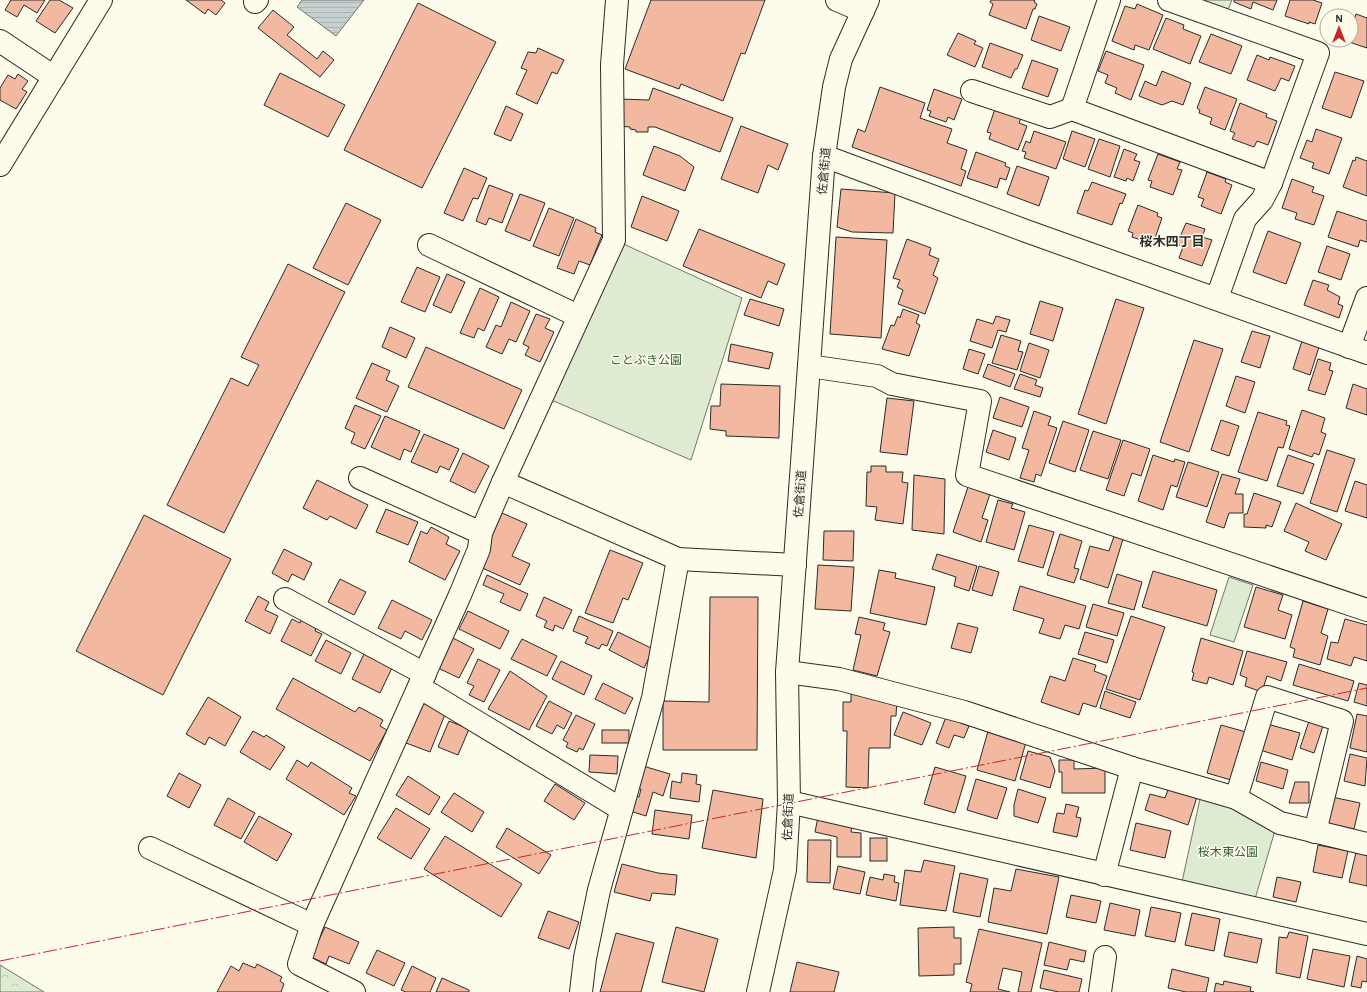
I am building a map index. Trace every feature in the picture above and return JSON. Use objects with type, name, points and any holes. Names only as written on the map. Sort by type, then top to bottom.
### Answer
[{"type":"main road","points":[[0,165],[101,0]]},
{"type":"main road","points":[[354,992],[299,964],[312,925],[460,595],[479,548],[481,533],[503,482],[614,240],[612,65],[617,0]]},
{"type":"main road","points":[[838,0],[866,5]]},
{"type":"main road","points":[[1072,109],[1109,0]]},
{"type":"main road","points":[[1169,0],[1318,52],[1271,183],[1262,200],[1245,219],[1217,298]]},
{"type":"main road","name":"佐倉街道","points":[[758,992],[785,870],[789,802],[787,672],[824,156],[836,80],[841,59],[866,5]]},
{"type":"main road","points":[[0,41],[54,76]]},
{"type":"main road","points":[[972,91],[1050,118],[1072,109],[1271,183]]},
{"type":"main road","points":[[824,156],[1026,231],[1217,298],[1358,350],[1367,298]]},
{"type":"main road","points":[[429,245],[578,316]]},
{"type":"main road","points":[[809,366],[877,376],[892,384],[980,401],[967,475],[1367,610]]},
{"type":"main road","points":[[360,478],[481,533]]},
{"type":"main road","points":[[503,482],[678,559],[795,565]]},
{"type":"main road","points":[[581,992],[585,958],[598,890],[653,698],[678,559]]},
{"type":"main road","points":[[285,599],[422,680],[622,809]]},
{"type":"main road","points":[[787,672],[839,679],[964,712],[1132,768],[1236,798],[1280,823],[1367,844]]},
{"type":"main road","points":[[1236,798],[1267,697],[1342,721],[1315,832]]},
{"type":"main road","points":[[1104,875],[1132,768]]},
{"type":"main road","points":[[789,802],[1367,934]]},
{"type":"main road","points":[[150,848],[312,925]]},
{"type":"main road","points":[[1100,992],[1105,957]]},
{"type":"green space","points":[[1199,0],[1232,0],[1227,12]]},
{"type":"green space","name":"ことぶき公園","points":[[619,242],[742,298],[691,460],[549,399]]},
{"type":"green space","points":[[1229,577],[1253,585],[1234,642],[1210,635]]},
{"type":"green space","name":"桜木東公園","points":[[1201,794],[1276,827],[1255,899],[1182,882]]},
{"type":"green space","points":[[0,965],[44,992],[0,992]]},
{"type":"shaded area","points":[[302,0],[364,0],[336,36],[297,7]]},
{"type":"building","points":[[11,0],[45,0],[37,13],[24,5],[17,17],[5,10]]},
{"type":"building","points":[[50,0],[59,0],[73,8],[55,33],[36,21]]},
{"type":"building","points":[[186,0],[221,0],[225,3],[216,15],[208,9],[205,14]]},
{"type":"building","points":[[651,0],[765,0],[745,54],[741,53],[723,101],[681,84],[679,89],[625,69]]},
{"type":"building","points":[[991,0],[1035,0],[1034,2],[1037,4],[1035,9],[1033,9],[1026,29],[989,15],[993,4],[990,2]]},
{"type":"building","points":[[1234,0],[1277,0],[1273,10],[1253,2],[1251,9],[1234,2]]},
{"type":"building","points":[[1290,0],[1313,0],[1322,3],[1319,8],[1315,24],[1309,22],[1309,24],[1285,16]]},
{"type":"building","points":[[418,3],[496,42],[422,188],[344,150]]},
{"type":"building","points":[[1137,4],[1163,15],[1149,50],[1135,45],[1134,50],[1112,41],[1125,6],[1135,9]]},
{"type":"building","points":[[273,10],[294,27],[287,35],[317,59],[323,51],[334,60],[320,77],[258,28]]},
{"type":"building","points":[[1359,15],[1367,18],[1367,48],[1359,45]]},
{"type":"building","points":[[1039,16],[1070,27],[1061,51],[1031,40]]},
{"type":"building","points":[[1166,18],[1184,25],[1183,29],[1201,36],[1190,64],[1153,49]]},
{"type":"building","points":[[958,33],[976,41],[974,44],[983,48],[975,67],[947,55]]},
{"type":"building","points":[[1211,34],[1242,46],[1231,74],[1199,62]]},
{"type":"building","points":[[990,43],[1023,55],[1011,78],[982,67]]},
{"type":"building","points":[[538,48],[564,60],[557,74],[552,72],[537,104],[516,94],[527,70],[521,68],[528,52],[536,53]]},
{"type":"building","points":[[1106,51],[1144,65],[1131,100],[1115,93],[1117,88],[1105,83],[1108,75],[1098,71]]},
{"type":"building","points":[[1257,55],[1269,60],[1270,57],[1295,66],[1289,81],[1281,78],[1275,91],[1247,80]]},
{"type":"building","points":[[1032,60],[1058,69],[1048,97],[1022,88]]},
{"type":"building","points":[[1162,71],[1191,83],[1183,105],[1172,101],[1162,105],[1139,96],[1145,81],[1156,86]]},
{"type":"building","points":[[1335,72],[1364,81],[1351,118],[1322,108]]},
{"type":"building","points":[[280,73],[345,105],[328,137],[264,105]]},
{"type":"building","points":[[18,74],[28,81],[22,89],[27,92],[16,109],[0,100],[0,88],[8,75],[15,79]]},
{"type":"building","points":[[880,87],[925,103],[920,118],[952,129],[947,143],[967,150],[961,169],[966,171],[961,186],[852,147],[858,129],[865,132]]},
{"type":"building","points":[[1205,87],[1237,99],[1225,130],[1210,124],[1212,118],[1199,113],[1200,110],[1197,108]]},
{"type":"building","points":[[653,88],[733,118],[720,152],[655,127],[648,127],[648,132],[636,132],[636,130],[630,129],[630,127],[618,126],[619,99],[649,100]]},
{"type":"building","points":[[934,89],[962,99],[954,120],[948,117],[946,122],[929,116],[931,111],[927,110]]},
{"type":"building","points":[[1240,103],[1267,114],[1266,117],[1277,121],[1268,145],[1257,141],[1254,147],[1232,139],[1235,133],[1230,131]]},
{"type":"building","points":[[506,106],[523,114],[511,141],[494,134]]},
{"type":"building","points":[[995,109],[1021,118],[1019,123],[1027,126],[1018,150],[989,139],[991,133],[987,132]]},
{"type":"building","points":[[741,126],[788,144],[778,170],[768,165],[758,193],[721,179]]},
{"type":"building","points":[[1316,129],[1342,138],[1329,174],[1312,168],[1314,163],[1300,158],[1307,140],[1312,142]]},
{"type":"building","points":[[1034,131],[1066,142],[1056,169],[1024,158],[1026,152],[1022,151],[1026,141],[1030,143]]},
{"type":"building","points":[[1072,131],[1095,139],[1085,167],[1063,159]]},
{"type":"building","points":[[1099,139],[1120,146],[1110,177],[1088,169]]},
{"type":"building","points":[[654,146],[680,156],[694,167],[685,191],[643,175]]},
{"type":"building","points":[[1124,149],[1137,154],[1134,160],[1140,162],[1133,181],[1127,178],[1126,181],[1114,177]]},
{"type":"building","points":[[976,152],[1006,163],[1005,166],[1010,168],[1006,180],[1000,178],[997,188],[967,178]]},
{"type":"building","points":[[1158,154],[1180,162],[1177,169],[1182,170],[1173,195],[1150,187],[1152,181],[1148,180]]},
{"type":"building","points":[[1356,157],[1367,161],[1367,196],[1343,187],[1353,160],[1355,161]]},
{"type":"building","points":[[1017,166],[1049,177],[1039,206],[1007,194]]},
{"type":"building","points":[[464,168],[487,178],[478,199],[473,198],[463,221],[444,213]]},
{"type":"building","points":[[1207,172],[1226,179],[1225,182],[1232,185],[1221,214],[1201,206],[1204,199],[1198,197]]},
{"type":"building","points":[[1292,179],[1314,187],[1312,192],[1324,196],[1314,225],[1295,219],[1297,213],[1282,208]]},
{"type":"building","points":[[1092,182],[1126,194],[1122,204],[1120,203],[1112,225],[1077,213],[1085,190],[1088,191]]},
{"type":"building","points":[[489,185],[513,194],[502,223],[489,218],[486,225],[476,221]]},
{"type":"building","points":[[841,189],[895,193],[893,233],[852,232],[837,227]]},
{"type":"building","points":[[520,194],[545,203],[530,241],[505,231]]},
{"type":"building","points":[[642,196],[679,211],[667,241],[631,227]]},
{"type":"building","points":[[346,203],[381,220],[348,285],[313,268]]},
{"type":"building","points":[[1138,205],[1158,213],[1157,216],[1162,218],[1153,244],[1132,237],[1133,233],[1128,231]]},
{"type":"building","points":[[549,208],[574,218],[559,256],[533,246]]},
{"type":"building","points":[[1337,211],[1367,221],[1367,242],[1360,240],[1358,247],[1328,237]]},
{"type":"building","points":[[576,219],[596,228],[595,232],[602,235],[590,265],[579,261],[574,274],[557,268]]},
{"type":"building","points":[[1186,223],[1205,229],[1202,237],[1212,240],[1202,266],[1179,258],[1183,247],[1177,244]]},
{"type":"building","points":[[699,229],[785,264],[777,285],[768,281],[761,298],[683,266]]},
{"type":"building","points":[[1268,231],[1301,243],[1286,284],[1253,272]]},
{"type":"building","points":[[836,237],[887,240],[881,338],[830,334]]},
{"type":"building","points":[[907,239],[931,248],[929,255],[939,259],[933,275],[938,278],[925,314],[898,304],[903,290],[897,287],[900,280],[893,278]]},
{"type":"building","points":[[1327,246],[1350,254],[1341,280],[1318,272]]},
{"type":"building","points":[[288,264],[345,292],[224,533],[167,505],[231,378],[248,386],[259,365],[241,357]]},
{"type":"building","points":[[417,267],[440,277],[425,312],[401,302]]},
{"type":"building","points":[[447,274],[465,282],[451,313],[433,305]]},
{"type":"building","points":[[1313,280],[1329,285],[1327,290],[1340,297],[1338,304],[1343,306],[1339,318],[1304,305]]},
{"type":"building","points":[[480,288],[499,297],[484,331],[478,328],[474,338],[460,333]]},
{"type":"building","points":[[750,299],[784,309],[779,326],[744,315]]},
{"type":"building","points":[[1116,299],[1144,308],[1106,424],[1078,414]]},
{"type":"building","points":[[1040,301],[1063,308],[1053,341],[1030,334]]},
{"type":"building","points":[[511,302],[530,311],[516,342],[509,339],[502,354],[486,347],[496,325],[501,327]]},
{"type":"building","points":[[903,309],[919,315],[916,323],[920,325],[909,356],[882,349],[891,325],[894,326],[898,316],[900,318]]},
{"type":"building","points":[[536,314],[550,319],[545,328],[554,332],[540,362],[525,355],[529,347],[523,344]]},
{"type":"building","points":[[996,316],[1010,320],[1006,332],[998,330],[992,348],[970,341],[977,319],[993,324]]},
{"type":"building","points":[[390,327],[415,338],[406,358],[382,347]]},
{"type":"building","points":[[1252,331],[1270,336],[1260,368],[1241,362]]},
{"type":"building","points":[[1001,335],[1021,341],[1018,351],[1023,352],[1017,370],[992,363]]},
{"type":"building","points":[[1194,340],[1223,349],[1189,452],[1160,442]]},
{"type":"building","points":[[1302,341],[1319,347],[1310,375],[1293,369]]},
{"type":"building","points":[[1029,343],[1049,350],[1040,378],[1020,371]]},
{"type":"building","points":[[731,344],[773,353],[769,369],[728,361]]},
{"type":"building","points":[[426,347],[522,390],[504,429],[408,387]]},
{"type":"building","points":[[969,349],[985,354],[978,374],[963,369]]},
{"type":"building","points":[[1318,359],[1331,363],[1329,370],[1333,371],[1325,395],[1308,390]]},
{"type":"building","points":[[372,363],[390,371],[386,380],[399,386],[387,412],[356,398]]},
{"type":"building","points":[[988,364],[1015,374],[1010,387],[983,377]]},
{"type":"building","points":[[1020,374],[1037,380],[1035,385],[1043,388],[1040,397],[1014,389]]},
{"type":"building","points":[[1236,376],[1255,382],[1245,413],[1226,406]]},
{"type":"building","points":[[721,384],[780,386],[779,438],[726,436],[726,431],[710,429],[711,406],[720,406]]},
{"type":"building","points":[[1353,384],[1367,389],[1367,415],[1346,408]]},
{"type":"building","points":[[1000,397],[1029,407],[1022,427],[993,418]]},
{"type":"building","points":[[887,398],[914,401],[907,455],[880,452]]},
{"type":"building","points":[[355,405],[381,416],[365,449],[351,443],[355,433],[345,428]]},
{"type":"building","points":[[1302,410],[1325,418],[1321,432],[1326,434],[1319,455],[1314,453],[1312,457],[1289,449]]},
{"type":"building","points":[[1034,411],[1051,417],[1048,425],[1057,428],[1041,476],[1036,474],[1034,482],[1020,478],[1029,450],[1022,448]]},
{"type":"building","points":[[1258,412],[1287,421],[1286,425],[1290,426],[1283,448],[1278,447],[1267,481],[1238,472]]},
{"type":"building","points":[[385,416],[420,431],[411,452],[404,449],[400,460],[371,447]]},
{"type":"building","points":[[1221,420],[1239,426],[1229,456],[1211,450]]},
{"type":"building","points":[[1063,421],[1089,430],[1075,472],[1049,463]]},
{"type":"building","points":[[993,430],[1016,438],[1009,460],[986,452]]},
{"type":"building","points":[[1093,431],[1121,440],[1108,479],[1080,470]]},
{"type":"building","points":[[424,434],[459,449],[449,470],[440,466],[437,473],[411,462]]},
{"type":"building","points":[[1123,440],[1150,449],[1141,476],[1132,473],[1124,496],[1106,490]]},
{"type":"building","points":[[1327,450],[1355,459],[1337,512],[1310,503]]},
{"type":"building","points":[[463,453],[489,466],[475,493],[450,481]]},
{"type":"building","points":[[1153,455],[1174,462],[1175,459],[1185,462],[1177,487],[1171,485],[1163,510],[1138,501]]},
{"type":"building","points":[[1288,455],[1314,464],[1303,494],[1277,486]]},
{"type":"building","points":[[1188,462],[1219,472],[1207,507],[1176,497]]},
{"type":"building","points":[[871,466],[886,466],[886,472],[903,472],[902,482],[908,483],[903,524],[875,520],[877,507],[866,506],[867,472],[871,472]]},
{"type":"building","points":[[1222,474],[1240,479],[1235,494],[1243,494],[1243,513],[1229,513],[1224,528],[1206,522]]},
{"type":"building","points":[[914,475],[945,479],[944,534],[912,530]]},
{"type":"building","points":[[317,480],[368,505],[356,529],[330,516],[327,520],[303,508]]},
{"type":"building","points":[[1355,481],[1367,485],[1367,518],[1345,511]]},
{"type":"building","points":[[968,487],[990,494],[982,518],[988,520],[981,542],[953,532]]},
{"type":"building","points":[[1254,493],[1281,502],[1272,527],[1266,525],[1266,528],[1244,527],[1244,514],[1247,514]]},
{"type":"building","points":[[998,500],[1013,504],[1011,508],[1025,512],[1014,550],[986,542]]},
{"type":"building","points":[[1296,503],[1342,524],[1326,560],[1305,551],[1309,542],[1284,531]]},
{"type":"building","points":[[386,509],[418,522],[408,545],[376,532]]},
{"type":"building","points":[[502,513],[527,524],[512,556],[530,564],[520,585],[478,566]]},
{"type":"building","points":[[144,515],[231,559],[163,695],[76,651]]},
{"type":"building","points":[[1029,525],[1054,532],[1043,568],[1018,561]]},
{"type":"building","points":[[431,527],[449,537],[446,544],[460,551],[445,580],[409,562],[421,531],[427,534]]},
{"type":"building","points":[[824,531],[854,531],[853,561],[823,560]]},
{"type":"building","points":[[1060,534],[1082,541],[1074,568],[1079,569],[1074,583],[1047,575]]},
{"type":"building","points":[[1114,536],[1123,539],[1108,588],[1080,579],[1090,546],[1109,551]]},
{"type":"building","points":[[284,549],[312,563],[304,580],[292,574],[288,582],[272,573]]},
{"type":"building","points":[[610,550],[643,563],[628,600],[623,598],[613,623],[585,613]]},
{"type":"building","points":[[937,554],[977,566],[969,591],[954,586],[956,577],[932,569]]},
{"type":"building","points":[[818,565],[854,567],[851,611],[815,609]]},
{"type":"building","points":[[979,566],[999,572],[992,596],[972,590]]},
{"type":"building","points":[[879,570],[896,573],[895,578],[935,587],[926,625],[870,613]]},
{"type":"building","points":[[1153,571],[1217,590],[1207,626],[1142,607]]},
{"type":"building","points":[[1117,574],[1142,582],[1134,610],[1108,603]]},
{"type":"building","points":[[487,575],[528,594],[520,611],[500,602],[504,594],[483,585]]},
{"type":"building","points":[[340,579],[366,592],[354,615],[328,602]]},
{"type":"building","points":[[1020,586],[1086,606],[1079,629],[1065,625],[1060,639],[1039,633],[1044,619],[1013,610]]},
{"type":"building","points":[[1256,587],[1283,595],[1278,610],[1292,615],[1285,639],[1244,627]]},
{"type":"building","points":[[258,596],[269,602],[265,610],[278,616],[270,634],[245,621]]},
{"type":"building","points":[[544,597],[572,610],[563,629],[555,625],[553,631],[544,627],[547,621],[536,616]]},
{"type":"building","points":[[710,597],[758,597],[757,750],[663,750],[663,701],[709,702]]},
{"type":"building","points":[[392,600],[432,620],[422,640],[405,631],[401,639],[378,628]]},
{"type":"building","points":[[1303,601],[1328,609],[1321,633],[1328,636],[1320,665],[1293,657],[1295,649],[1290,647]]},
{"type":"building","points":[[1093,604],[1124,613],[1117,636],[1086,627]]},
{"type":"building","points":[[468,611],[509,631],[500,649],[459,629]]},
{"type":"building","points":[[579,616],[613,631],[607,646],[602,644],[599,649],[585,643],[588,637],[573,631]]},
{"type":"building","points":[[1131,616],[1165,627],[1140,700],[1106,689]]},
{"type":"building","points":[[859,617],[885,623],[883,630],[890,632],[877,676],[853,670],[861,635],[855,634]]},
{"type":"building","points":[[302,618],[317,625],[315,631],[322,634],[311,656],[281,641],[292,619],[300,623]]},
{"type":"building","points":[[1345,619],[1367,625],[1367,661],[1354,657],[1351,666],[1327,659],[1331,642],[1338,643]]},
{"type":"building","points":[[958,623],[978,628],[971,653],[951,648]]},
{"type":"building","points":[[618,632],[653,649],[644,668],[609,650]]},
{"type":"building","points":[[1085,632],[1114,640],[1107,663],[1078,654]]},
{"type":"building","points":[[451,637],[474,649],[459,678],[436,667]]},
{"type":"building","points":[[1201,638],[1243,651],[1233,685],[1209,677],[1207,684],[1192,680],[1194,673],[1192,672]]},
{"type":"building","points":[[522,639],[557,656],[547,676],[511,659]]},
{"type":"building","points":[[326,640],[351,653],[341,674],[315,661]]},
{"type":"building","points":[[1247,651],[1287,662],[1281,681],[1267,676],[1262,692],[1245,686],[1247,678],[1240,675]]},
{"type":"building","points":[[364,654],[392,668],[380,693],[352,679]]},
{"type":"building","points":[[1073,658],[1096,665],[1094,671],[1107,676],[1096,707],[1083,703],[1079,715],[1041,702],[1050,676],[1065,681]]},
{"type":"building","points":[[478,659],[500,670],[484,702],[469,695],[474,686],[467,683]]},
{"type":"building","points":[[561,661],[592,676],[584,695],[552,679]]},
{"type":"building","points":[[1299,664],[1354,681],[1348,701],[1293,685]]},
{"type":"building","points":[[510,671],[547,696],[529,730],[488,709]]},
{"type":"building","points":[[293,678],[355,712],[359,707],[383,720],[380,726],[387,730],[370,761],[276,709]]},
{"type":"building","points":[[603,683],[633,698],[625,714],[595,699]]},
{"type":"building","points":[[1359,683],[1367,685],[1367,706],[1354,702]]},
{"type":"building","points":[[1105,691],[1136,702],[1130,718],[1100,708]]},
{"type":"building","points":[[851,694],[877,695],[897,699],[896,716],[891,716],[890,748],[869,748],[868,788],[846,787],[847,731],[843,731],[843,702],[851,702]]},
{"type":"building","points":[[208,697],[241,717],[225,746],[209,737],[205,745],[186,734]]},
{"type":"building","points":[[549,701],[572,713],[564,729],[557,725],[552,734],[536,726]]},
{"type":"building","points":[[422,703],[446,712],[430,752],[406,743]]},
{"type":"building","points":[[903,712],[931,723],[922,745],[894,735]]},
{"type":"building","points":[[1357,714],[1367,716],[1367,752],[1350,748]]},
{"type":"building","points":[[576,715],[595,724],[583,750],[579,748],[577,752],[566,747],[568,743],[563,740]]},
{"type":"building","points":[[946,717],[969,726],[964,738],[954,735],[949,748],[936,743]]},
{"type":"building","points":[[449,721],[469,729],[458,755],[438,747]]},
{"type":"building","points":[[1309,721],[1323,726],[1314,753],[1300,748]]},
{"type":"building","points":[[1267,724],[1300,733],[1292,760],[1260,750]]},
{"type":"building","points":[[1221,725],[1246,732],[1231,780],[1207,773]]},
{"type":"building","points":[[602,730],[629,730],[629,743],[602,743]]},
{"type":"building","points":[[253,731],[264,737],[266,735],[285,747],[270,770],[240,752]]},
{"type":"building","points":[[988,731],[1026,742],[1015,781],[977,770]]},
{"type":"building","points":[[1028,751],[1050,757],[1055,771],[1050,788],[1020,779]]},
{"type":"building","points":[[1350,754],[1367,758],[1365,786],[1344,781]]},
{"type":"building","points":[[590,755],[618,756],[617,774],[589,772]]},
{"type":"building","points":[[297,760],[308,767],[311,762],[352,788],[349,793],[356,796],[344,815],[286,779]]},
{"type":"building","points":[[1059,760],[1074,760],[1074,769],[1105,768],[1105,793],[1062,793],[1062,772],[1059,772]]},
{"type":"building","points":[[1261,762],[1288,770],[1283,789],[1256,781]]},
{"type":"building","points":[[643,766],[670,774],[663,796],[653,792],[646,816],[630,811],[634,796],[639,797],[641,789],[637,788]]},
{"type":"building","points":[[935,767],[966,776],[955,813],[924,804]]},
{"type":"building","points":[[179,773],[201,785],[189,808],[167,796]]},
{"type":"building","points":[[682,773],[697,775],[696,784],[701,785],[699,802],[670,798],[672,781],[681,783]]},
{"type":"building","points":[[408,776],[440,797],[429,815],[396,795]]},
{"type":"building","points":[[976,779],[1007,788],[997,819],[967,810]]},
{"type":"building","points":[[1295,782],[1309,782],[1309,803],[1289,803]]},
{"type":"building","points":[[555,784],[585,803],[574,820],[544,801]]},
{"type":"building","points":[[1169,787],[1197,797],[1188,825],[1145,810],[1150,794],[1165,798]]},
{"type":"building","points":[[1018,789],[1046,798],[1038,823],[1014,816],[1014,805]]},
{"type":"building","points":[[713,790],[763,799],[756,858],[702,848]]},
{"type":"building","points":[[454,793],[484,812],[472,832],[441,812]]},
{"type":"building","points":[[1332,797],[1360,803],[1354,829],[1327,823]]},
{"type":"building","points":[[228,798],[255,813],[241,839],[214,825]]},
{"type":"building","points":[[1066,804],[1079,807],[1076,817],[1081,818],[1077,837],[1053,832],[1057,813],[1064,814]]},
{"type":"building","points":[[396,808],[430,829],[411,859],[377,838]]},
{"type":"building","points":[[655,810],[692,815],[689,839],[652,834]]},
{"type":"building","points":[[259,816],[292,834],[277,861],[244,842]]},
{"type":"building","points":[[818,817],[852,825],[851,832],[861,833],[861,857],[837,857],[837,837],[815,832]]},
{"type":"building","points":[[1136,823],[1171,831],[1165,858],[1130,850]]},
{"type":"building","points":[[507,828],[551,855],[539,874],[496,847]]},
{"type":"building","points":[[445,836],[522,884],[501,917],[424,869]]},
{"type":"building","points":[[870,838],[887,838],[887,861],[870,861]]},
{"type":"building","points":[[808,840],[831,840],[830,883],[807,882]]},
{"type":"building","points":[[1318,845],[1348,851],[1342,878],[1313,872]]},
{"type":"building","points":[[1357,848],[1367,850],[1367,886],[1349,882]]},
{"type":"building","points":[[924,860],[955,866],[946,911],[900,905],[905,870],[921,872]]},
{"type":"building","points":[[622,864],[658,873],[677,875],[675,895],[652,893],[650,901],[614,892]]},
{"type":"building","points":[[838,866],[865,872],[860,894],[833,889]]},
{"type":"building","points":[[1016,869],[1059,877],[1047,934],[988,922],[994,888],[1011,891]]},
{"type":"building","points":[[960,873],[988,879],[980,917],[953,912]]},
{"type":"building","points":[[884,874],[895,876],[894,882],[899,883],[896,901],[866,895],[870,877],[883,880]]},
{"type":"building","points":[[1277,877],[1301,882],[1296,902],[1273,897]]},
{"type":"building","points":[[1071,895],[1101,901],[1096,923],[1066,917]]},
{"type":"building","points":[[1110,903],[1140,910],[1135,936],[1104,930]]},
{"type":"building","points":[[1151,907],[1181,913],[1175,942],[1145,936]]},
{"type":"building","points":[[548,911],[579,922],[569,949],[538,938]]},
{"type":"building","points":[[1192,913],[1220,919],[1214,951],[1185,945]]},
{"type":"building","points":[[325,927],[359,942],[349,964],[329,956],[326,964],[311,957]]},
{"type":"building","points":[[676,927],[718,939],[704,992],[662,982]]},
{"type":"building","points":[[954,927],[954,938],[961,938],[961,964],[954,964],[954,975],[919,976],[918,928]]},
{"type":"building","points":[[979,929],[1042,943],[1031,992],[1018,992],[1022,972],[1003,968],[998,989],[1010,992],[970,992],[972,984],[966,982]]},
{"type":"building","points":[[1229,932],[1262,939],[1257,963],[1224,956]]},
{"type":"building","points":[[1289,932],[1308,936],[1300,978],[1276,973],[1279,937],[1287,938]]},
{"type":"building","points":[[616,933],[654,943],[641,992],[600,992]]},
{"type":"building","points":[[1049,942],[1086,951],[1084,962],[1070,959],[1067,970],[1044,965]]},
{"type":"building","points":[[1313,949],[1350,956],[1344,987],[1307,979]]},
{"type":"building","points":[[377,950],[405,963],[394,986],[366,973]]},
{"type":"building","points":[[1357,956],[1367,959],[1367,982],[1362,981],[1361,988],[1351,986]]},
{"type":"building","points":[[797,962],[839,972],[834,992],[790,992]]},
{"type":"building","points":[[243,963],[255,968],[257,964],[282,977],[280,981],[284,984],[281,992],[217,992],[231,966],[239,971]]},
{"type":"building","points":[[412,966],[436,978],[430,992],[406,992],[401,990]]},
{"type":"building","points":[[1172,969],[1209,978],[1206,992],[1186,992],[1168,988]]},
{"type":"building","points":[[1044,970],[1082,979],[1079,992],[1059,992],[1040,988]]},
{"type":"building","points":[[442,978],[469,990],[469,992],[436,992]]},
{"type":"building","points":[[1224,981],[1251,987],[1250,991],[1254,992],[1214,992],[1216,983],[1223,985]]},
{"type":"power","points":[[0,961],[1367,688]]},
{"type":"district","name":"桜木四丁目","points":[[1172,241]]}]
